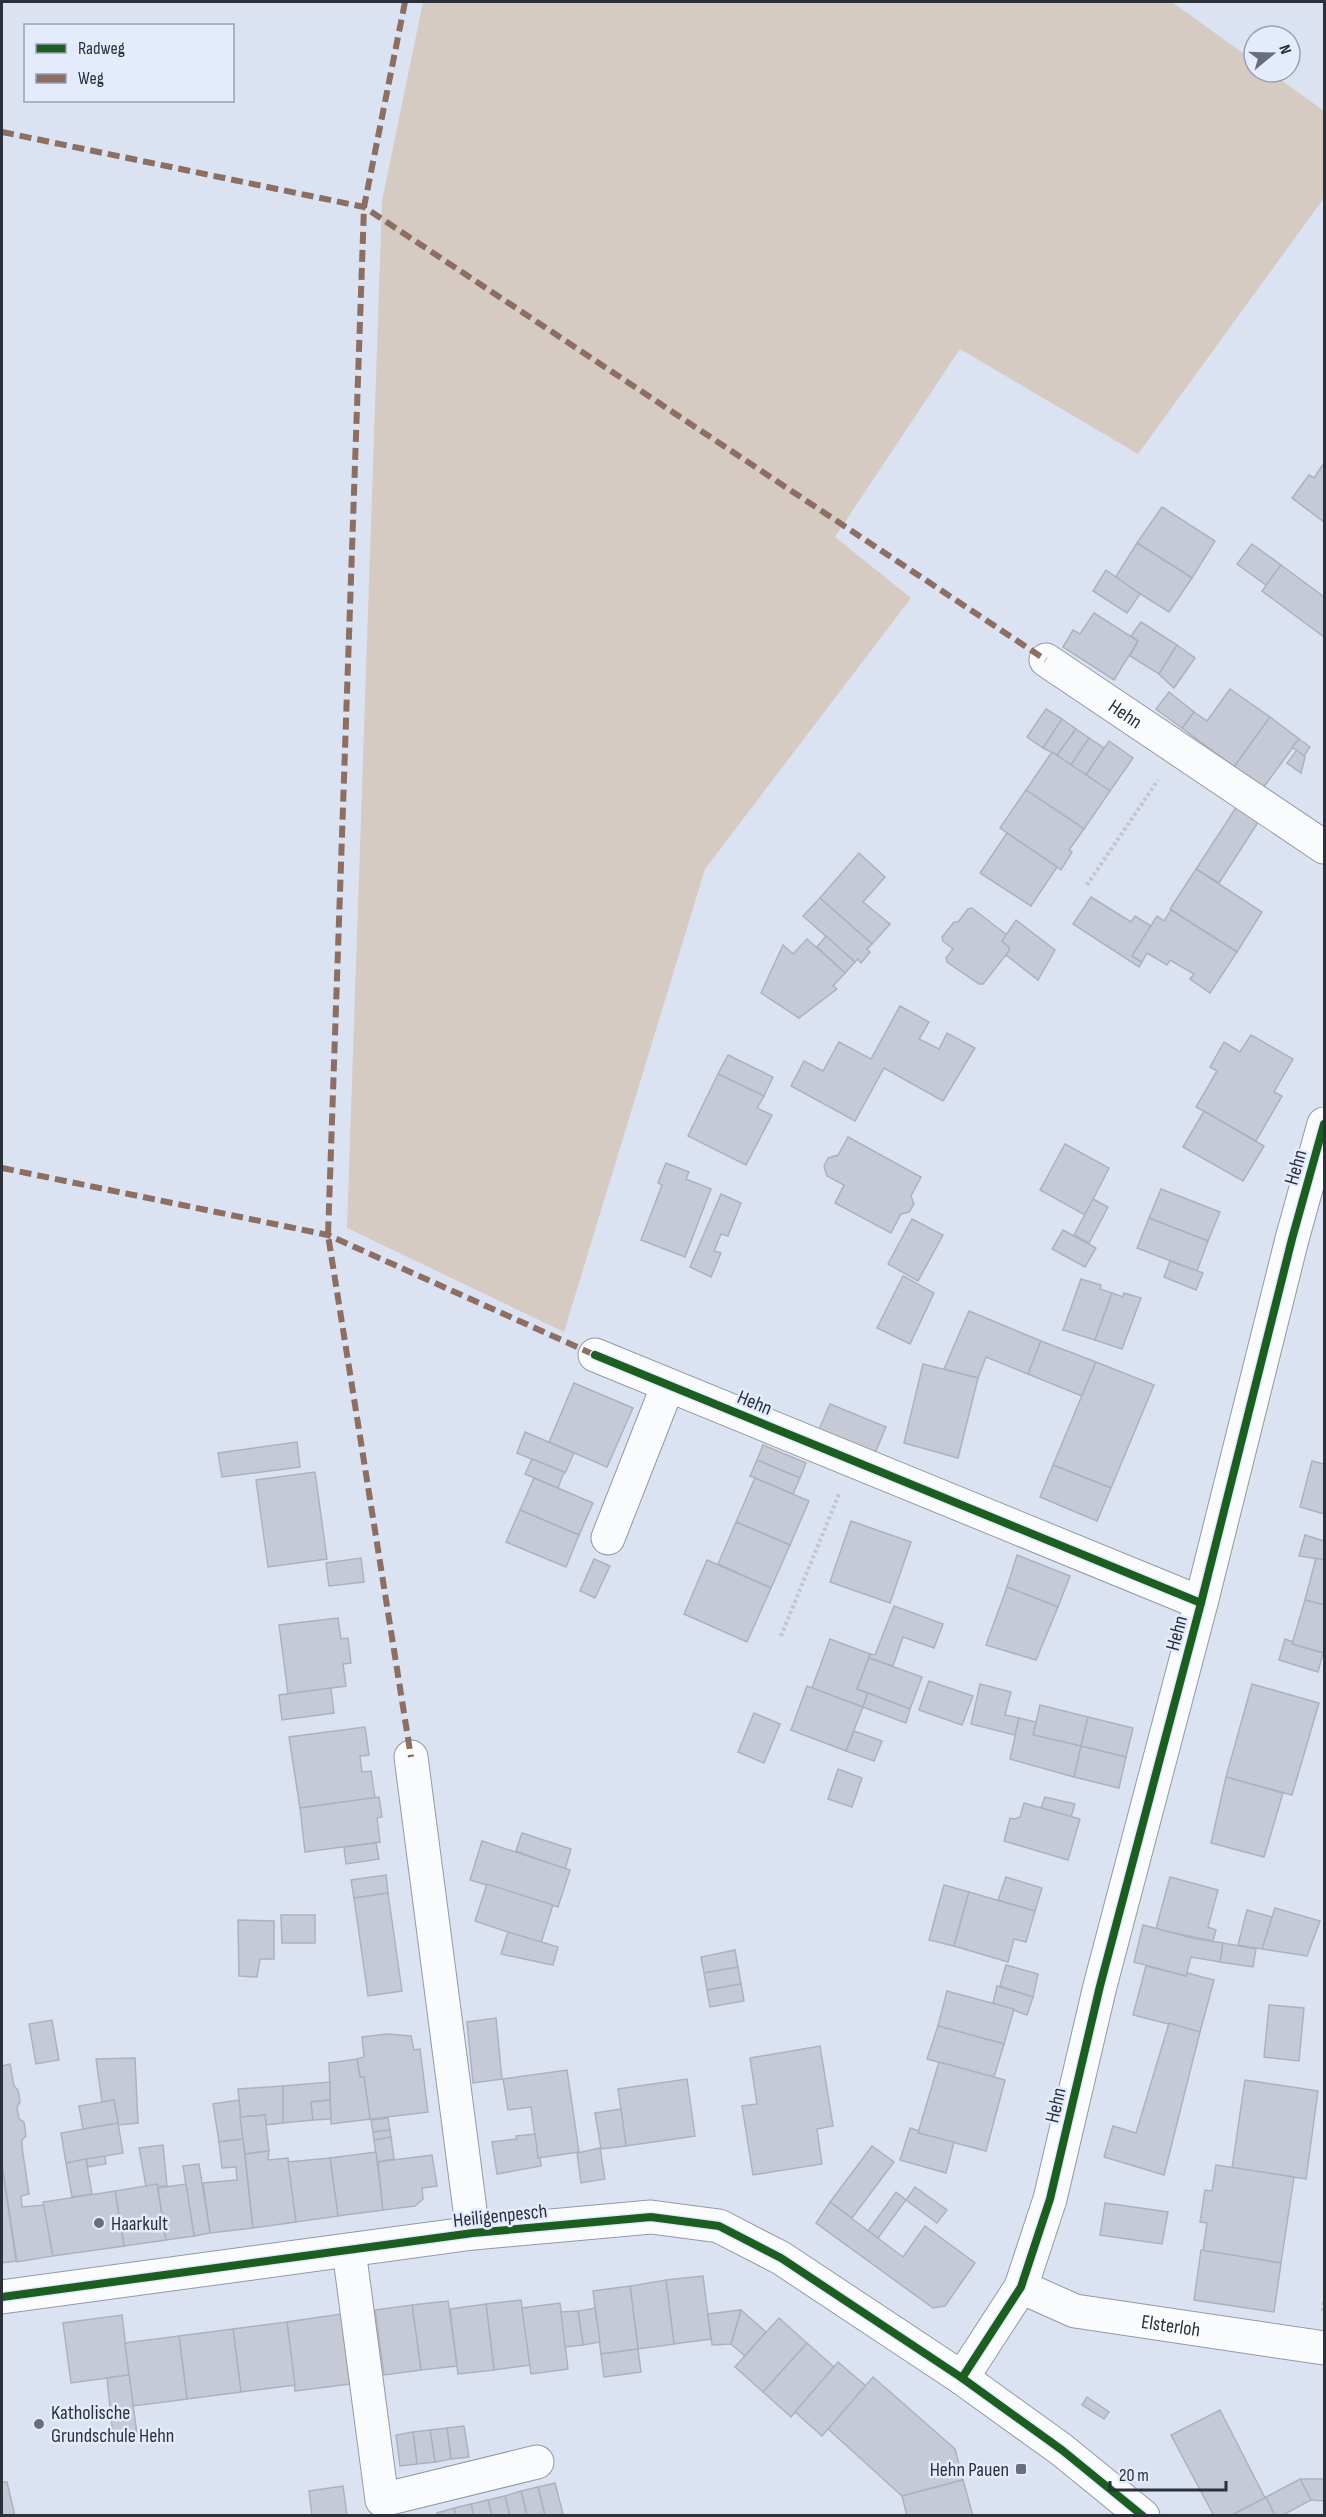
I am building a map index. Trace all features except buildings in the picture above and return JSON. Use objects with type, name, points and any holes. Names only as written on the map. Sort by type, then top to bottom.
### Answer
[{"type":"street","name":"Hehn","points":[[1046,660],[1324,848]]},
{"type":"street","name":"Hehn","points":[[962,2378],[1021,2287],[1050,2199],[1100,1986],[1201,1603],[1292,1239],[1324,1124]]},
{"type":"street","name":"Hehn","points":[[595,1355],[1201,1603]]},
{"type":"street","points":[[608,1538],[668,1385]]},
{"type":"street","name":"Heiligenpesch","points":[[411,1757],[473,2233]]},
{"type":"street","name":"Heiligenpesch","points":[[2,2297],[473,2233],[651,2217],[719,2226],[781,2258],[962,2378]]},
{"type":"street","points":[[349,2250],[379,2508],[537,2462]]},
{"type":"street","name":"Elsterloh","points":[[1021,2287],[1075,2311],[1324,2348]]},
{"type":"street","points":[[962,2378],[1062,2450],[1143,2516]]},
{"type":"path","points":[[1087,885],[1179,749]]},
{"type":"path","points":[[781,1636],[853,1460]]},
{"type":"shaded area","points":[[423,2],[1172,2],[1242,52],[1242,84],[1287,84],[1324,111],[1324,198],[1138,454],[960,349],[835,537],[911,598],[705,869],[564,1332],[347,1228],[382,201]]},
{"type":"marked path","points":[[405,2],[364,207],[328,1235],[411,1757]]},
{"type":"marked path","points":[[2,132],[364,207],[1046,660]]},
{"type":"marked path","points":[[2,1168],[328,1235],[595,1355]]},
{"type":"cycle path","points":[[962,2378],[1021,2287],[1050,2199],[1100,1986],[1201,1603],[1292,1239],[1324,1124]]},
{"type":"cycle path","points":[[595,1355],[1201,1603]]},
{"type":"cycle path","points":[[2,2297],[473,2233],[651,2217],[719,2226],[781,2258],[962,2378],[1062,2450],[1143,2516]]},
{"type":"place","name":"Haarkult","points":[[99,2223]]},
{"type":"place","name":"Katholische Grundschule Hehn","points":[[39,2424]]},
{"type":"place","name":"Hehn Pauen","points":[[1021,2469]]}]
